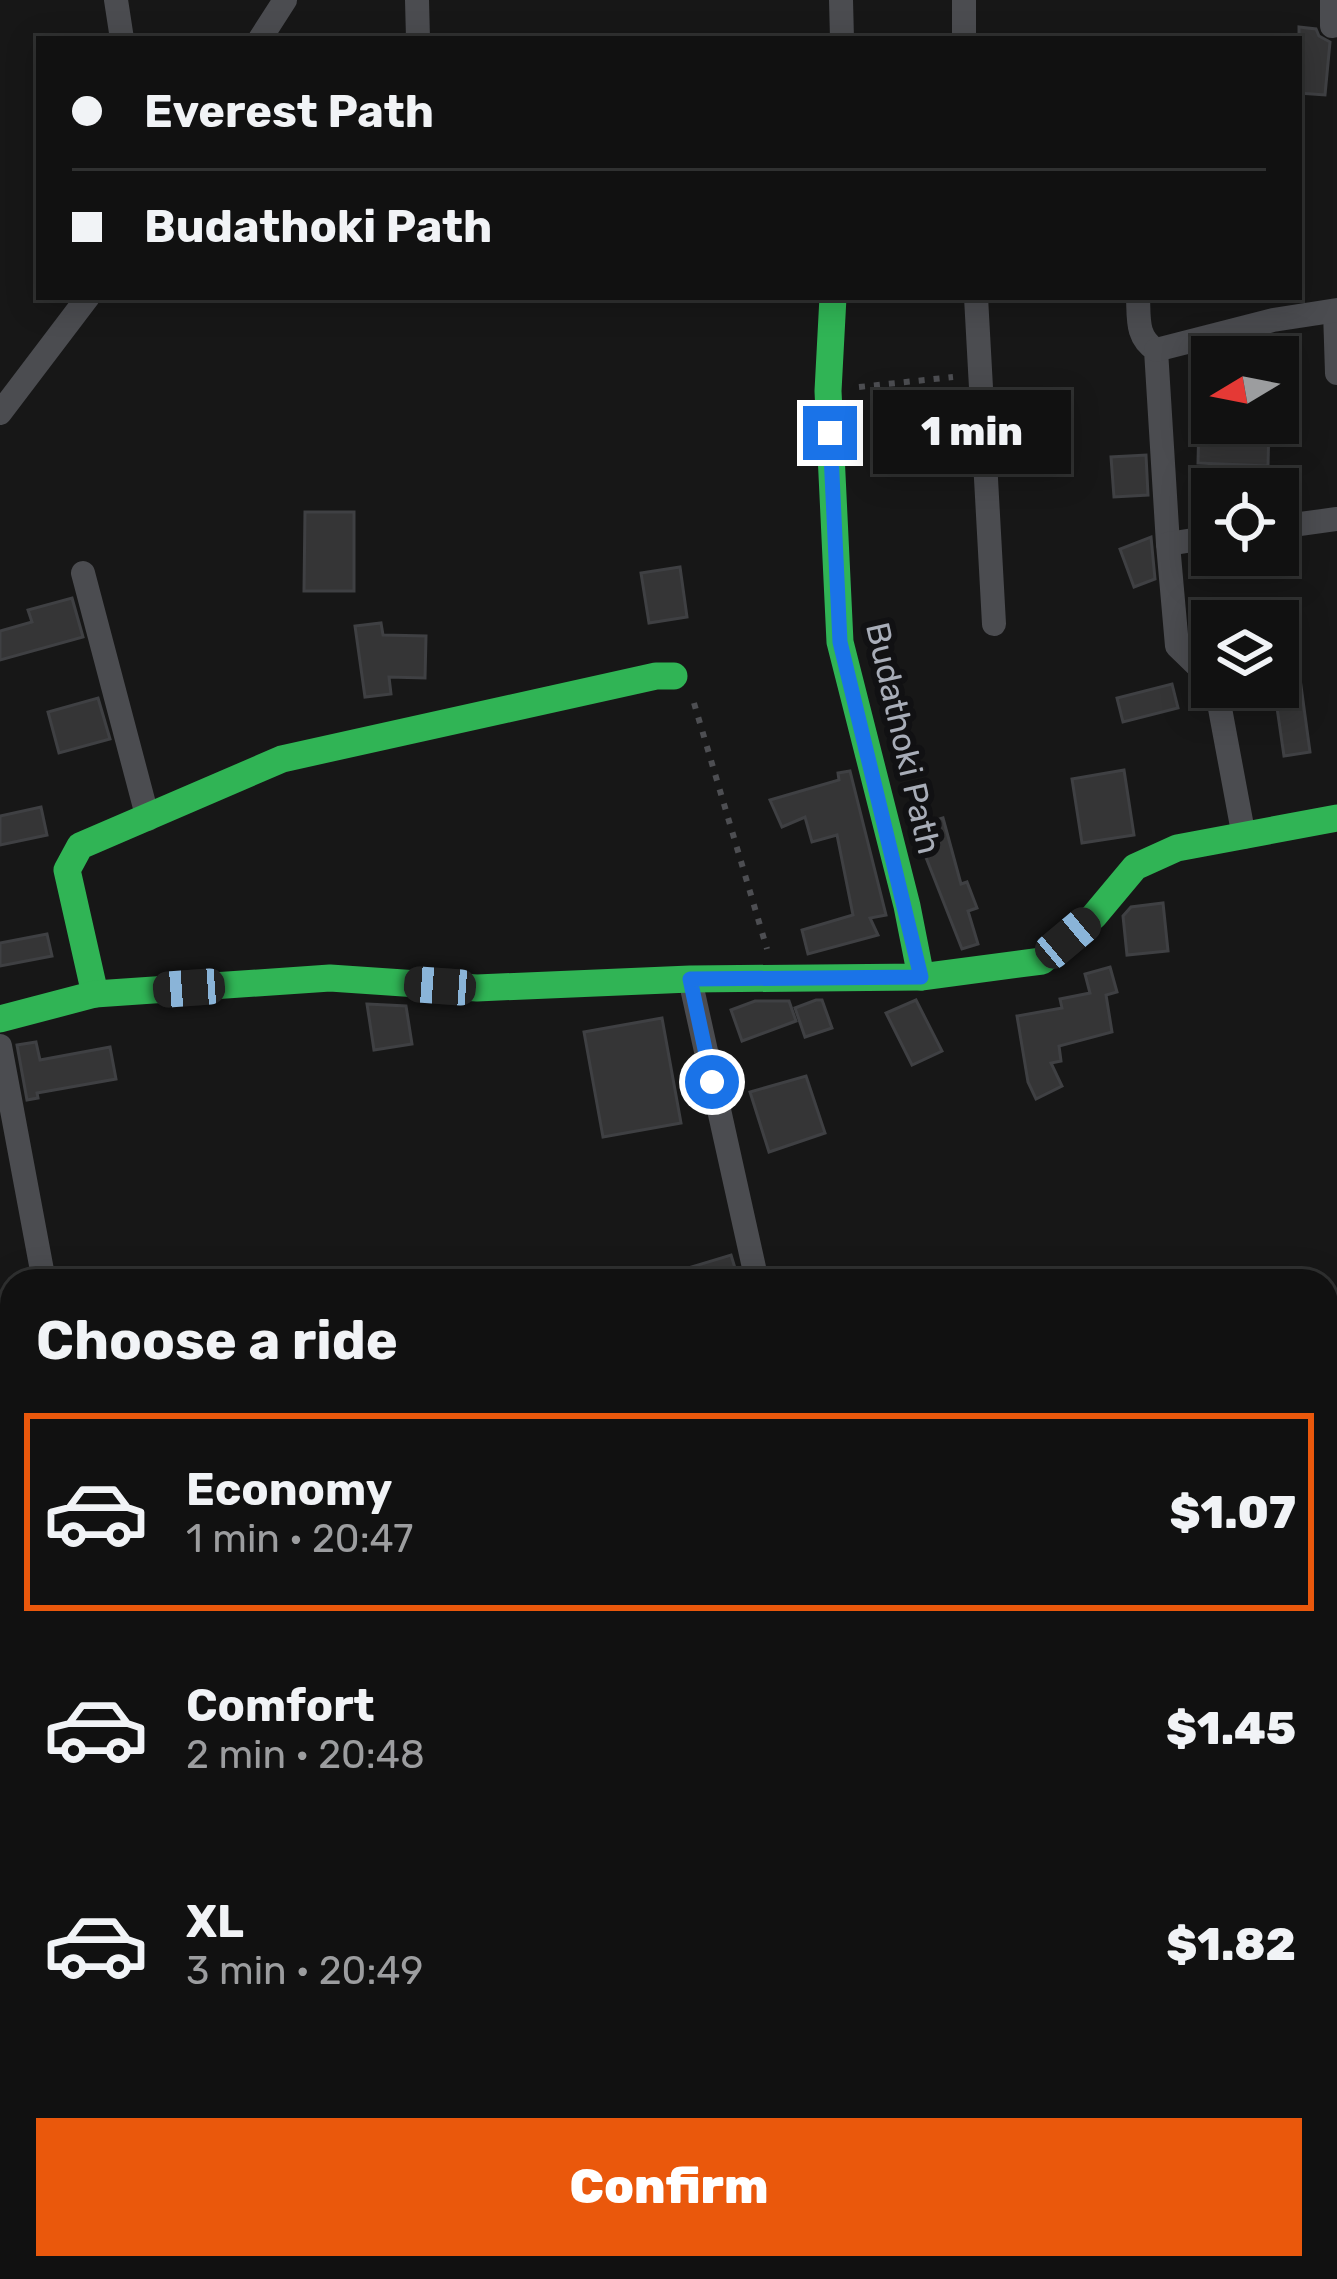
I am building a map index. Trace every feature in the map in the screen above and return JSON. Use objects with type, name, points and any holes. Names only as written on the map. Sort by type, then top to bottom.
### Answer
[{"type":"street","points":[[116,0],[122,36]]},
{"type":"street","points":[[262,36],[285,0]]},
{"type":"street","points":[[417,0],[418,36]]},
{"type":"street","points":[[841,0],[842,36]]},
{"type":"street","points":[[964,0],[964,36]]},
{"type":"street","points":[[1332,0],[1332,26],[1337,26]]},
{"type":"street","points":[[0,412],[86,300]]},
{"type":"street","name":"Budathoki Path","points":[[833,300],[828,391],[840,642],[921,977]]},
{"type":"street","points":[[976,300],[994,624]]},
{"type":"street","points":[[1138,300],[1139,330],[1145,343],[1156,350]]},
{"type":"street","points":[[1156,350],[1272,308],[1336,311],[1337,374]]},
{"type":"street","points":[[1156,350],[1177,646],[1191,660]]},
{"type":"street","points":[[1299,524],[1337,519]]},
{"type":"street","points":[[1168,544],[1191,540]]},
{"type":"street","points":[[83,573],[148,818]]},
{"type":"street","points":[[95,994],[68,870],[80,846],[282,759],[656,676],[674,676]]},
{"type":"street","points":[[1219,708],[1244,837]]},
{"type":"street","points":[[0,1019],[95,994],[330,978],[477,988],[690,979],[921,977],[1042,961],[1094,916],[1135,868],[1178,848],[1337,818]]},
{"type":"street","points":[[690,979],[754,1269]]},
{"type":"street","points":[[0,1046],[42,1269]]},
{"type":"path","points":[[828,391],[981,374]]},
{"type":"path","points":[[674,676],[692,694],[776,978]]},
{"type":"building","points":[[1299,27],[1316,29],[1330,42],[1325,95],[1302,93]]},
{"type":"building","points":[[1198,444],[1269,444],[1268,466],[1198,463]]},
{"type":"building","points":[[1146,455],[1148,495],[1114,497],[1111,457]]},
{"type":"building","points":[[305,512],[354,512],[354,591],[304,591]]},
{"type":"building","points":[[1151,537],[1155,579],[1134,587],[1120,549]]},
{"type":"building","points":[[680,567],[687,617],[649,623],[641,573]]},
{"type":"building","points":[[72,598],[83,637],[0,660],[0,631],[32,622],[28,610]]},
{"type":"building","points":[[381,623],[383,635],[426,636],[425,678],[389,677],[391,694],[365,697],[355,626]]},
{"type":"building","points":[[1299,671],[1310,752],[1284,756],[1277,708],[1299,708]]},
{"type":"building","points":[[1172,684],[1178,708],[1123,722],[1117,698]]},
{"type":"building","points":[[98,698],[110,739],[59,753],[48,712]]},
{"type":"building","points":[[1124,770],[1134,835],[1082,843],[1072,779]]},
{"type":"building","points":[[850,771],[886,915],[870,918],[878,935],[808,954],[802,930],[853,915],[837,835],[812,842],[805,817],[782,827],[770,800],[839,780],[838,773]]},
{"type":"building","points":[[41,807],[47,835],[0,845],[0,816]]},
{"type":"building","points":[[943,818],[961,884],[967,882],[977,908],[968,911],[978,944],[962,949],[914,827]]},
{"type":"building","points":[[1163,903],[1168,951],[1127,955],[1123,916],[1131,907]]},
{"type":"building","points":[[47,934],[52,956],[0,966],[0,943]]},
{"type":"building","points":[[1110,967],[1117,992],[1106,995],[1112,1032],[1059,1046],[1061,1061],[1051,1063],[1062,1086],[1036,1099],[1028,1082],[1017,1016],[1062,1008],[1060,999],[1090,993],[1085,974]]},
{"type":"building","points":[[822,1000],[832,1028],[805,1037],[795,1008]]},
{"type":"building","points":[[916,1000],[942,1051],[912,1065],[886,1013]]},
{"type":"building","points":[[755,1001],[789,1001],[796,1021],[742,1041],[731,1010]]},
{"type":"building","points":[[367,1004],[406,1006],[412,1044],[374,1050]]},
{"type":"building","points":[[662,1018],[681,1123],[603,1137],[584,1032]]},
{"type":"building","points":[[36,1042],[40,1060],[110,1047],[116,1079],[37,1093],[38,1098],[27,1100],[17,1045]]},
{"type":"building","points":[[806,1076],[825,1133],[769,1152],[750,1092]]},
{"type":"building","points":[[731,1255],[735,1269],[685,1269]]},
{"type":"traffic: fast","points":[[833,300],[828,391],[840,642],[921,977]]},
{"type":"traffic: fast","points":[[95,994],[67,870],[80,846],[282,759],[656,676],[674,676]]},
{"type":"traffic: fast","points":[[0,1019],[95,994],[330,978],[477,988],[690,979],[921,977],[1042,961],[1094,916],[1135,867],[1177,848],[1337,818]]},
{"type":"route","points":[[712,1082],[690,979],[921,977],[840,642],[830,433]]}]
